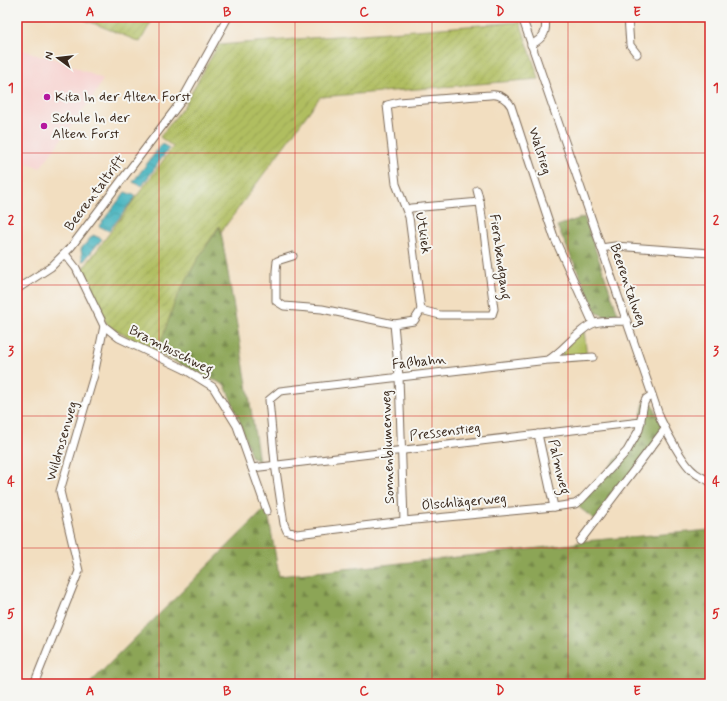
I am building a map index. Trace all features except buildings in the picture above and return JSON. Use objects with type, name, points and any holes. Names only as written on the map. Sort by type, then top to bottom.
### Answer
[{"type":"street","name":"Beerentaltrift","points":[[17,289],[40,275],[65,254],[182,100],[228,17]]},
{"type":"street","name":"Beerentalweg","points":[[522,17],[665,429],[679,453],[692,471],[710,482]]},
{"type":"street","points":[[531,45],[539,40],[545,32],[545,17]]},
{"type":"street","points":[[628,17],[630,45],[637,54]]},
{"type":"street","name":"Walstieg","points":[[387,105],[399,102],[490,95],[498,95],[509,102],[516,118],[554,236],[593,323]]},
{"type":"street","name":"Utkiek","points":[[387,105],[396,184],[409,217],[421,310]]},
{"type":"street","points":[[407,210],[411,208],[480,202],[477,190]]},
{"type":"street","name":"Fierabendgang","points":[[421,310],[440,315],[492,315],[494,309],[480,202]]},
{"type":"street","points":[[601,248],[615,246],[710,253]]},
{"type":"street","points":[[65,254],[76,268],[104,326]]},
{"type":"street","points":[[292,256],[277,261],[276,301],[284,306],[322,309],[394,324],[414,321],[421,310]]},
{"type":"street","points":[[548,360],[554,357],[586,327],[593,323],[627,321]]},
{"type":"street","name":"Sonnenblumenweg","points":[[394,324],[399,377],[404,521]]},
{"type":"street","name":"Brambuschweg","points":[[104,326],[119,338],[184,369],[213,387],[237,426],[267,511]]},
{"type":"street","name":"Wildrosenweg","points":[[34,684],[79,571],[60,491],[94,375],[104,326]]},
{"type":"street","name":"Faßbahn","points":[[276,464],[269,400],[280,391],[548,360],[592,358]]},
{"type":"street","name":"Ölschlägerweg","points":[[276,464],[284,524],[288,531],[297,534],[404,521],[575,504],[585,497],[627,451],[635,439],[641,422],[644,403],[646,399],[652,395]]},
{"type":"street","name":"Pressenstieg","points":[[252,468],[641,422]]},
{"type":"street","points":[[580,541],[665,429]]},
{"type":"street","name":"Palmweg","points":[[538,434],[554,507]]},
{"type":"shaded area","name":"Schule In der Alten Forst","points":[[17,47],[42,57],[45,55],[103,79],[95,94],[40,168],[17,159]]},
{"type":"green space","points":[[78,17],[154,17],[140,42]]},
{"type":"green space","points":[[520,22],[539,79],[320,97],[221,232],[219,226],[197,260],[175,301],[157,353],[107,325],[83,269],[173,147],[160,137],[184,106],[218,45]]},
{"type":"green space","points":[[584,217],[618,314],[605,316],[597,313],[557,226]]},
{"type":"green space","points":[[220,226],[259,462],[251,456],[239,419],[225,385],[157,353],[175,301],[197,260]]},
{"type":"green space","points":[[584,330],[587,358],[562,360],[562,350]]},
{"type":"green space","points":[[644,403],[652,404],[665,429],[595,520],[575,504],[635,439]]},
{"type":"green space","points":[[267,507],[279,576],[523,550],[572,544],[584,541],[710,530],[710,684],[89,684]]},
{"type":"water","points":[[162,144],[169,148],[142,186],[133,182]]},
{"type":"water","points":[[125,192],[136,196],[109,231],[99,226]]},
{"type":"water","points":[[93,235],[102,239],[83,262],[81,249]]},
{"type":"place","name":"Kita In der Alten Forst","points":[[47,97]]},
{"type":"place","name":"Schule In der Alten Forst","points":[[44,126]]}]
